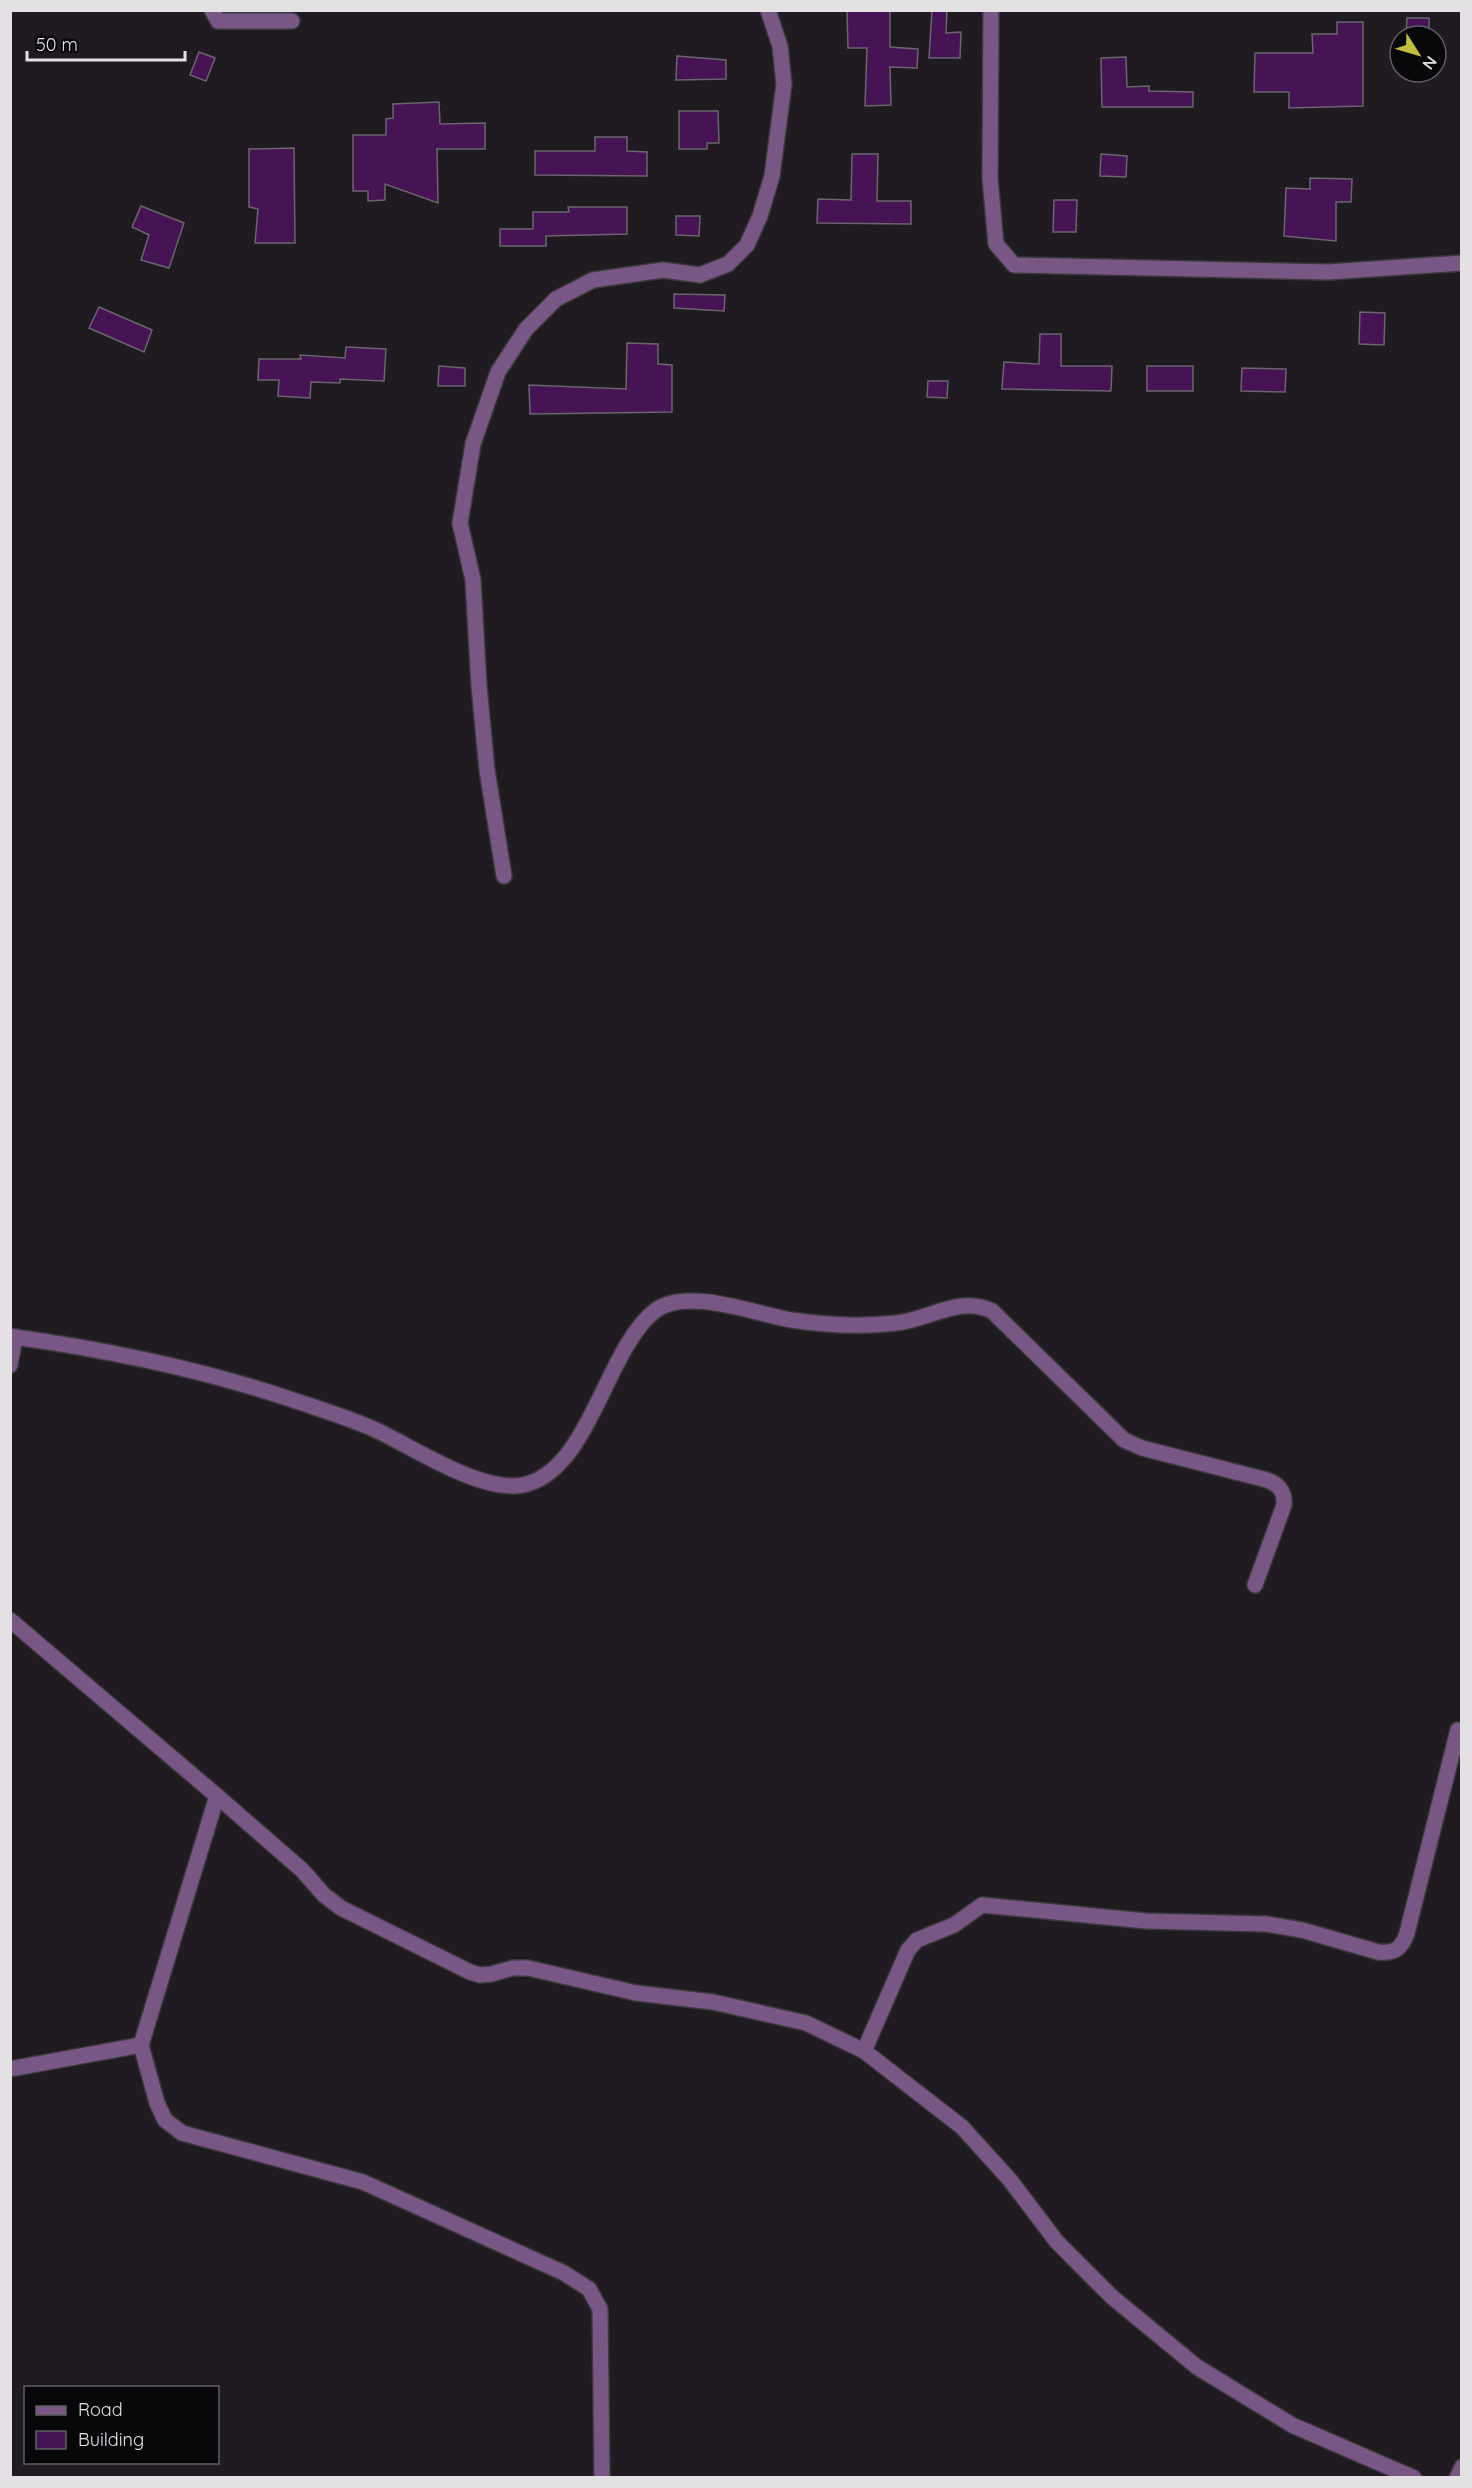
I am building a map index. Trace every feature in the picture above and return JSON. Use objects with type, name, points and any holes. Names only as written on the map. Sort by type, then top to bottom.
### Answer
[{"type":"street","points":[[212,10],[218,21],[292,21]]},
{"type":"street","points":[[504,876],[487,770],[478,686],[473,580],[460,522],[473,444],[498,372],[526,329],[556,299],[593,280],[663,270],[700,274],[728,264],[747,245],[760,216],[772,176],[784,84],[780,46],[768,10]]},
{"type":"street","points":[[991,10],[990,179],[996,244],[1014,265],[1328,273],[1461,263]]},
{"type":"street","points":[[10,1365],[13,1336],[135,1357],[254,1387],[375,1430],[472,1477],[496,1486],[526,1485],[545,1476],[562,1460],[595,1408],[638,1328],[658,1309],[679,1300],[728,1306],[789,1320],[822,1324],[880,1325],[900,1323],[971,1304],[992,1311],[1124,1440],[1142,1448],[1267,1480],[1279,1487],[1283,1492],[1284,1505],[1255,1585]]},
{"type":"street","points":[[10,1620],[217,1796],[302,1870],[324,1895],[341,1908],[480,1975],[513,1968],[528,1968],[636,1993],[714,2002],[806,2023],[864,2051],[962,2127],[1010,2180],[1057,2242],[1112,2297],[1197,2367],[1292,2425],[1414,2478]]},
{"type":"street","points":[[864,2051],[908,1950],[922,1937],[954,1925],[982,1905],[1146,1921],[1266,1924],[1302,1930],[1378,1952],[1389,1953],[1398,1950],[1407,1933],[1458,1730]]},
{"type":"street","points":[[217,1796],[141,2045],[157,2103],[165,2120],[182,2133],[363,2182],[564,2273],[589,2289],[600,2309],[602,2478]]},
{"type":"street","points":[[10,2069],[141,2045]]},
{"type":"street","points":[[1457,2478],[1461,2467]]},
{"type":"building","points":[[847,10],[890,10],[890,47],[918,49],[917,68],[890,67],[891,105],[865,106],[867,48],[848,48]]},
{"type":"building","points":[[932,10],[947,10],[946,33],[961,32],[960,58],[929,58]]},
{"type":"building","points":[[1407,18],[1429,18],[1429,24],[1407,24]]},
{"type":"building","points":[[1337,22],[1363,22],[1363,106],[1289,108],[1289,92],[1254,92],[1255,53],[1313,53],[1312,34],[1337,34]]},
{"type":"building","points":[[199,52],[215,58],[206,81],[190,75]]},
{"type":"building","points":[[677,56],[726,60],[726,79],[676,80]]},
{"type":"building","points":[[1126,57],[1127,87],[1149,86],[1149,91],[1193,92],[1193,107],[1102,107],[1101,58]]},
{"type":"building","points":[[439,102],[440,124],[485,123],[485,149],[437,149],[438,203],[385,184],[385,200],[368,201],[368,191],[353,191],[353,135],[386,135],[386,119],[393,118],[393,104]]},
{"type":"building","points":[[679,111],[718,111],[719,143],[707,143],[707,149],[679,149]]},
{"type":"building","points":[[595,137],[627,137],[627,151],[647,152],[647,176],[535,175],[535,151],[595,151]]},
{"type":"building","points":[[294,148],[295,243],[255,243],[258,209],[249,207],[249,149]]},
{"type":"building","points":[[852,154],[878,154],[877,201],[911,201],[911,224],[817,223],[818,199],[851,200]]},
{"type":"building","points":[[1101,154],[1127,156],[1126,177],[1100,176]]},
{"type":"building","points":[[1310,178],[1352,179],[1351,202],[1336,202],[1336,241],[1284,236],[1286,188],[1310,189]]},
{"type":"building","points":[[1054,200],[1077,200],[1076,232],[1053,232]]},
{"type":"building","points":[[141,206],[184,223],[169,268],[141,260],[149,235],[132,227]]},
{"type":"building","points":[[568,207],[627,207],[627,234],[546,236],[546,246],[500,246],[500,229],[533,229],[533,212],[569,212]]},
{"type":"building","points":[[676,216],[700,216],[699,236],[676,235]]},
{"type":"building","points":[[674,294],[725,295],[724,311],[674,308]]},
{"type":"building","points":[[99,307],[152,330],[144,352],[89,328]]},
{"type":"building","points":[[1360,312],[1385,313],[1384,345],[1359,344]]},
{"type":"building","points":[[1040,334],[1061,334],[1061,366],[1112,366],[1111,391],[1002,389],[1004,362],[1039,364]]},
{"type":"building","points":[[627,343],[658,344],[658,364],[672,365],[672,412],[530,414],[529,385],[626,389]]},
{"type":"building","points":[[346,347],[386,349],[384,381],[340,379],[340,383],[311,382],[310,398],[278,396],[279,380],[258,380],[259,359],[301,359],[300,355],[345,358]]},
{"type":"building","points":[[439,366],[465,368],[465,386],[438,386]]},
{"type":"building","points":[[1147,366],[1193,366],[1193,391],[1147,391]]},
{"type":"building","points":[[1242,368],[1286,369],[1285,392],[1241,391]]},
{"type":"building","points":[[928,381],[948,381],[947,398],[927,397]]}]
